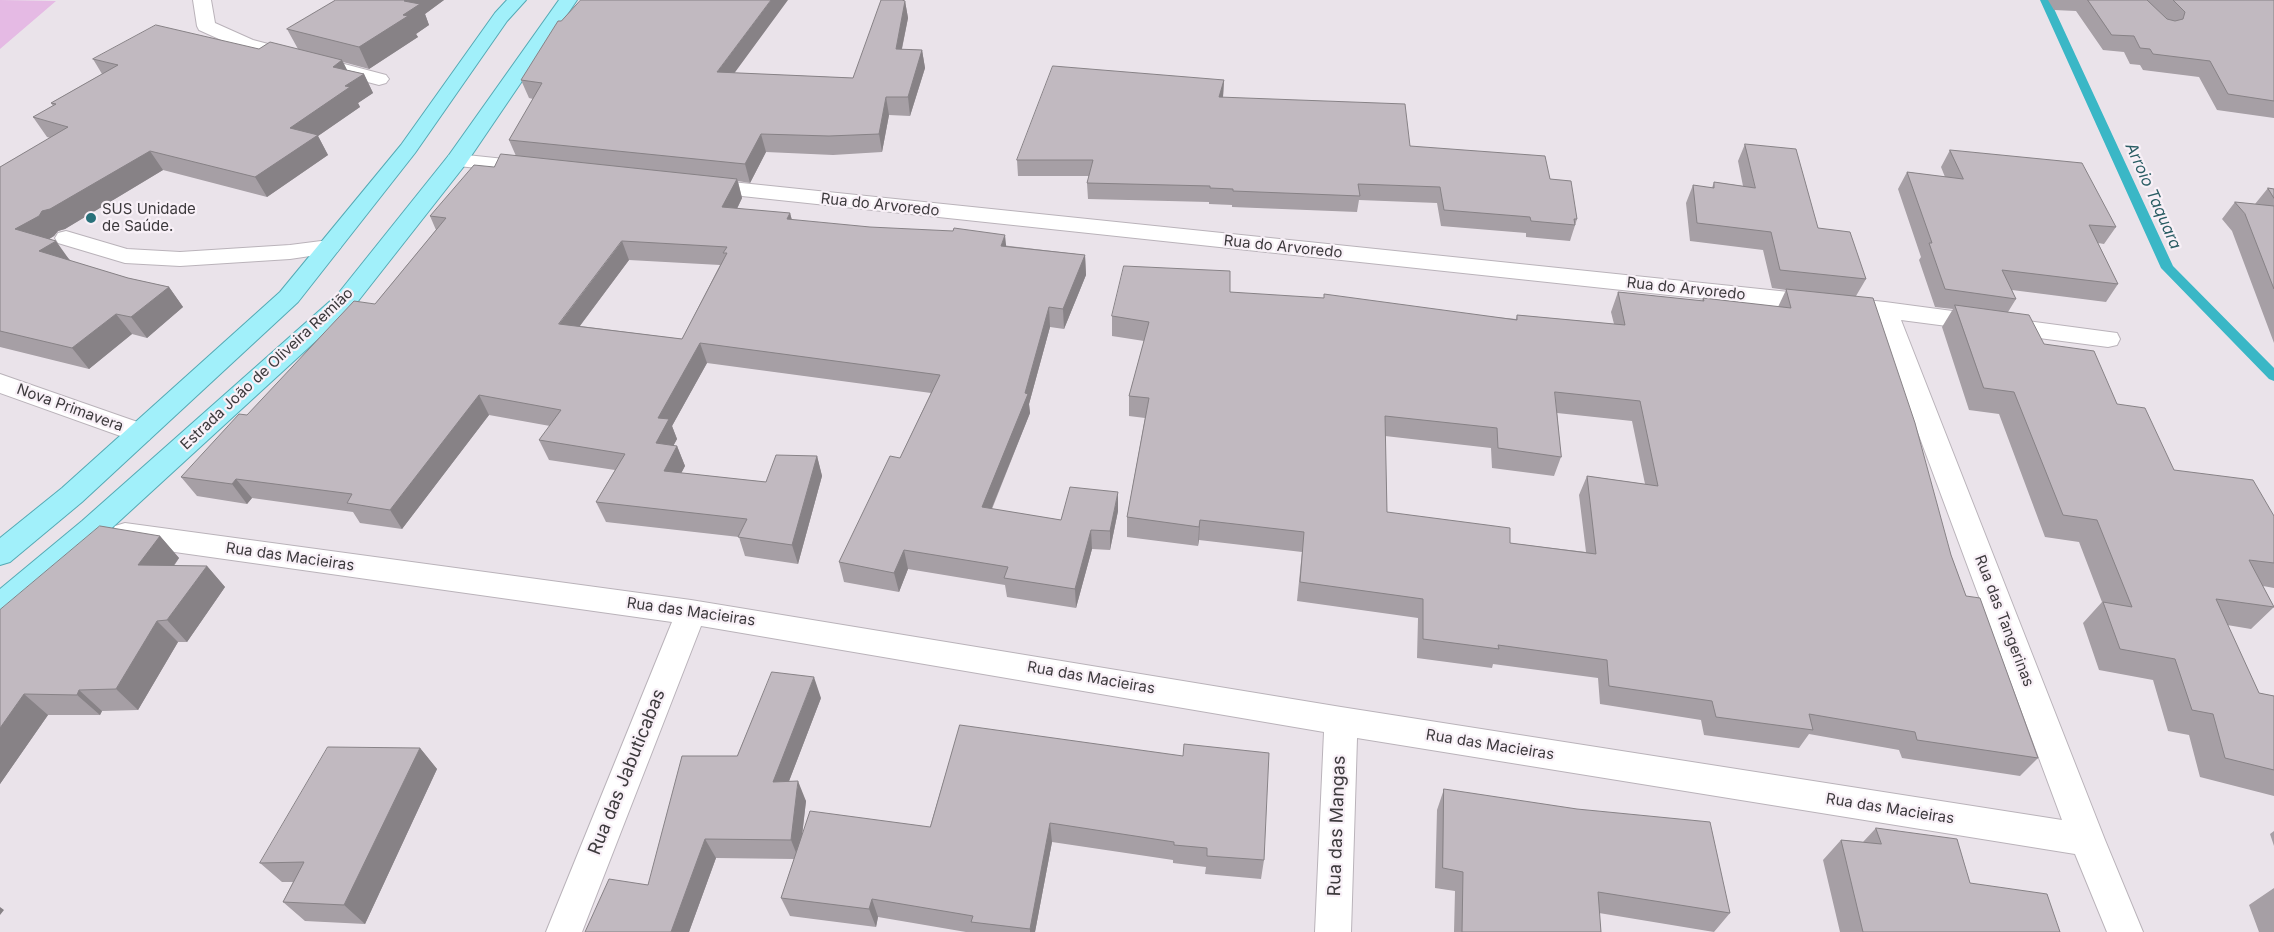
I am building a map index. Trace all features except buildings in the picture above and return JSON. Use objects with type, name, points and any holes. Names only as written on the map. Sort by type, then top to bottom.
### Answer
[{"type":"main road","points":[[0,554],[72,495],[289,297],[408,149],[501,17],[517,0]]},
{"type":"main road","name":"Estrada João de Oliveira Remião","points":[[0,607],[92,530],[346,300],[457,160],[568,0]]},
{"type":"street","points":[[202,0],[206,26],[246,44],[379,79]]},
{"type":"street","points":[[457,160],[556,171]]},
{"type":"street","name":"Rua do Arvoredo","points":[[685,184],[1885,310],[2108,338]]},
{"type":"street","points":[[66,238],[126,256],[180,259],[290,252],[330,247]]},
{"type":"street","name":"Rua das Tangerinas","points":[[1885,310],[2087,840],[2125,932]]},
{"type":"street","name":"Nova Primavera","points":[[0,383],[140,433]]},
{"type":"street","name":"Rua das Macieiras","points":[[92,530],[691,612],[1341,721],[2087,840]]},
{"type":"street","name":"Rua das Jabuticabas","points":[[564,932],[691,612]]},
{"type":"street","name":"Rua das Mangas","points":[[1333,932],[1341,721]]},
{"type":"shaded area","points":[[0,0],[56,1],[0,49]]},
{"type":"waterway","name":"Arroio Taquara","points":[[2045,0],[2167,268],[2274,376]]},
{"type":"place","name":"SUS Unidade de Saúde.","points":[[91,218]]}]
